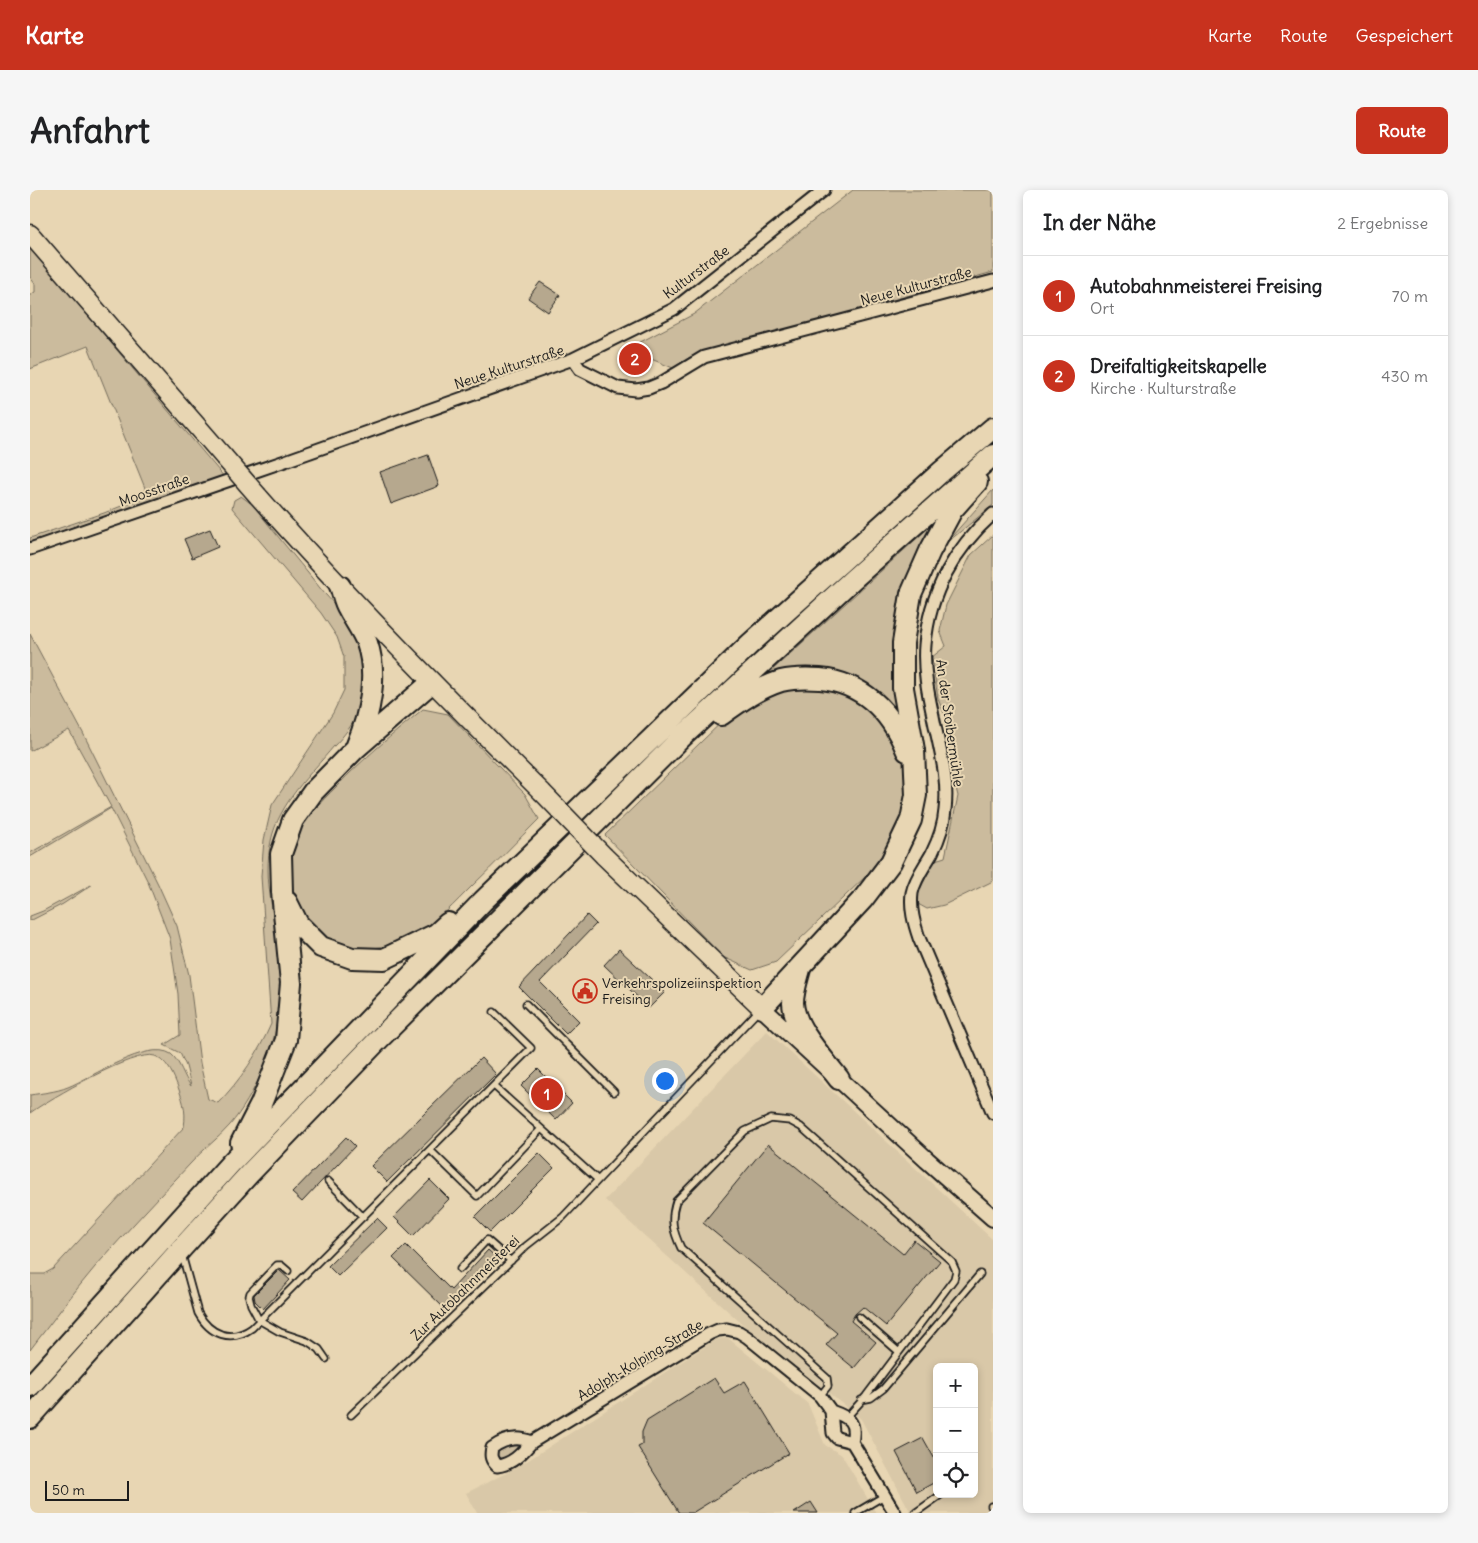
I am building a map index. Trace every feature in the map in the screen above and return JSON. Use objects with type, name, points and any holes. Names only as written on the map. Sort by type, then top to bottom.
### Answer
[{"type":"highway","points":[[30,1386],[231,1163],[482,900],[750,644],[941,472],[993,428]]},
{"type":"highway","points":[[30,1418],[249,1174],[379,1039],[682,737],[853,579],[993,455]]},
{"type":"highway","points":[[762,1008],[863,899],[891,862],[910,820],[916,794],[914,750],[903,688],[903,643],[911,594],[930,551],[952,510],[978,480],[993,467]]},
{"type":"highway","points":[[340,586],[347,607],[367,643],[371,661],[372,680],[366,725],[355,749]]},
{"type":"highway","points":[[682,737],[706,727],[736,704],[768,686],[799,678],[828,680],[844,683],[876,703],[893,722],[914,766]]},
{"type":"highway","points":[[231,1163],[261,1104],[286,1040],[291,983],[282,892],[281,854],[293,820],[313,792],[355,749],[431,682]]},
{"type":"highway","points":[[282,892],[298,924],[309,936],[321,947],[352,958],[384,959],[436,934],[463,909],[482,900]]},
{"type":"highway","points":[[800,969],[794,992],[794,1013],[804,1032],[839,1079]]},
{"type":"main road","points":[[30,234],[258,496],[431,682],[604,856],[762,1008],[926,1160],[993,1218]]},
{"type":"street","name":"Kulturstraße","points":[[573,359],[674,309],[824,190]]},
{"type":"street","name":"Neue Kulturstraße","points":[[288,460],[573,359],[580,369],[618,388],[636,390],[648,388],[661,383],[704,357],[993,281]]},
{"type":"street","name":"Moosstraße","points":[[30,549],[288,460]]},
{"type":"street","name":"An der Stoibermühle","points":[[993,514],[961,547],[949,566],[936,597],[928,630],[925,659],[928,691],[944,775],[945,809],[940,833],[932,853],[917,880],[912,902],[914,921],[919,938],[993,1113]]},
{"type":"street","name":"Adolph-Kolping-Straße","points":[[532,1442],[718,1330],[727,1329],[748,1337],[820,1396],[831,1410],[847,1417]]},
{"type":"street","points":[[831,1410],[833,1433],[837,1438],[852,1442]]},
{"type":"street","points":[[847,1417],[853,1428],[852,1442],[895,1513]]},
{"type":"lane","points":[[526,1004],[614,1092]]},
{"type":"lane","name":"Zur Autobahnmeisterei","points":[[351,1415],[526,1246],[563,1217],[762,1008]]},
{"type":"lane","points":[[181,1248],[198,1313],[202,1321],[226,1336],[236,1336],[245,1333],[531,1048],[494,1012]]},
{"type":"lane","points":[[494,1086],[598,1180]]},
{"type":"lane","points":[[820,1396],[828,1386],[827,1378],[681,1248],[674,1231],[672,1213],[676,1201],[744,1131],[771,1119],[790,1121],[801,1127],[952,1262],[956,1271],[954,1279],[847,1417]]},
{"type":"lane","points":[[430,1150],[477,1196],[541,1129]]},
{"type":"lane","points":[[328,1181],[363,1217]]},
{"type":"lane","points":[[460,1269],[487,1240],[511,1261]]},
{"type":"lane","points":[[288,1271],[281,1265],[277,1265],[250,1293],[251,1305],[259,1320],[280,1332],[307,1341],[319,1349],[326,1358]]},
{"type":"lane","points":[[862,1400],[870,1398],[883,1389],[980,1274]]},
{"type":"lane","points":[[858,1316],[899,1352]]},
{"type":"lane","points":[[855,1513],[884,1496]]},
{"type":"lane","points":[[915,1513],[936,1498]]},
{"type":"shaded area","points":[[853,190],[993,190],[993,272],[690,357],[673,368],[627,349],[694,314]]},
{"type":"shaded area","points":[[30,247],[225,478],[165,499],[164,496],[30,542],[30,538],[104,513],[144,497],[145,488],[88,346],[30,369],[30,295],[35,292],[35,284],[30,277]]},
{"type":"shaded area","points":[[993,490],[993,505],[944,545]]},
{"type":"shaded area","points":[[241,496],[253,505],[342,613],[348,623],[354,635],[362,662],[364,690],[362,703],[358,714],[347,731],[296,790],[288,802],[275,827],[271,841],[268,870],[270,899],[279,956],[281,997],[273,1040],[255,1086],[239,1114],[230,1125],[195,1159],[95,1267],[30,1350],[30,1274],[44,1274],[53,1269],[184,1127],[185,1115],[182,1098],[173,1074],[165,1063],[155,1056],[145,1056],[112,1067],[55,1097],[30,1113],[30,1095],[63,1089],[134,1055],[161,1051],[174,1057],[191,1086],[186,1066],[180,1053],[164,1045],[180,1035],[178,994],[170,939],[148,882],[111,808],[30,857],[30,853],[111,807],[69,730],[30,751],[30,634],[83,733],[177,926],[189,975],[200,1063],[208,1099],[218,1103],[248,1066],[271,1024],[261,876],[264,840],[272,805],[333,713],[344,690],[344,657],[337,637],[321,613],[232,508],[234,500]]},
{"type":"shaded area","points":[[936,521],[902,601],[908,733],[891,705],[865,686],[770,676],[769,673]]},
{"type":"shaded area","points":[[993,535],[993,881],[944,905],[927,909],[918,904],[918,893],[935,860],[945,857],[958,796],[947,752],[951,730],[938,699],[932,657],[946,646],[940,631],[946,605],[971,555]]},
{"type":"shaded area","points":[[831,684],[873,705],[903,756],[907,780],[905,812],[885,851],[866,876],[776,962],[752,970],[723,957],[605,835],[733,711],[784,685]]},
{"type":"shaded area","points":[[423,709],[448,714],[525,794],[539,819],[452,906],[438,919],[415,935],[388,946],[362,948],[338,943],[318,931],[302,914],[292,892],[290,866],[297,838],[309,817],[325,798],[389,737]]},
{"type":"shaded area","points":[[93,884],[63,904],[30,921],[30,916]]},
{"type":"shaded area","points":[[767,1031],[993,1240],[993,1513],[911,1513],[861,1419],[740,1322],[605,1200]]},
{"type":"shaded area","points":[[728,1338],[808,1404],[825,1445],[842,1455],[876,1513],[477,1513],[466,1493],[516,1468],[717,1339]]},
{"type":"shaded area","points":[[515,1444],[517,1449],[503,1459],[497,1457],[496,1451]]},
{"type":"building","points":[[540,282],[560,295],[548,312],[528,298]]},
{"type":"building","points":[[637,353],[641,365],[633,367],[629,356]]},
{"type":"building","points":[[428,455],[439,486],[391,504],[380,472]]},
{"type":"building","points":[[210,529],[218,547],[192,558],[184,539]]},
{"type":"building","points":[[587,915],[596,924],[540,982],[579,1021],[566,1034],[519,987]]},
{"type":"building","points":[[619,949],[665,992],[649,1008],[604,965]]},
{"type":"building","points":[[481,1058],[496,1074],[387,1182],[371,1166]]},
{"type":"building","points":[[538,1069],[572,1103],[556,1120],[521,1086]]},
{"type":"building","points":[[346,1137],[355,1146],[302,1202],[292,1193]]},
{"type":"building","points":[[768,1144],[903,1254],[914,1240],[940,1261],[886,1326],[863,1307],[855,1314],[851,1321],[876,1342],[854,1368],[826,1345],[837,1333],[703,1223]]},
{"type":"building","points":[[539,1153],[554,1168],[490,1232],[475,1217]]},
{"type":"building","points":[[430,1180],[449,1199],[413,1236],[394,1217]]},
{"type":"building","points":[[377,1218],[387,1228],[338,1276],[328,1266]]},
{"type":"building","points":[[406,1245],[451,1290],[488,1250],[499,1260],[472,1288],[470,1286],[446,1310],[393,1258]]},
{"type":"building","points":[[279,1270],[290,1280],[263,1309],[255,1301],[254,1295]]},
{"type":"building","points":[[714,1378],[724,1393],[745,1381],[789,1453],[692,1513],[679,1513],[638,1447],[642,1445],[642,1432],[647,1420]]},
{"type":"building","points":[[923,1438],[933,1456],[933,1483],[917,1492],[896,1452]]},
{"type":"building","points":[[811,1502],[818,1513],[794,1513]]},
{"type":"place","name":"Dreifaltigkeitskapelle","points":[[635,359]]},
{"type":"place","name":"Verkehrspolizeiinspektion Freising","points":[[585,991]]},
{"type":"place","name":"Autobahnmeisterei Freising","points":[[547,1094]]}]
